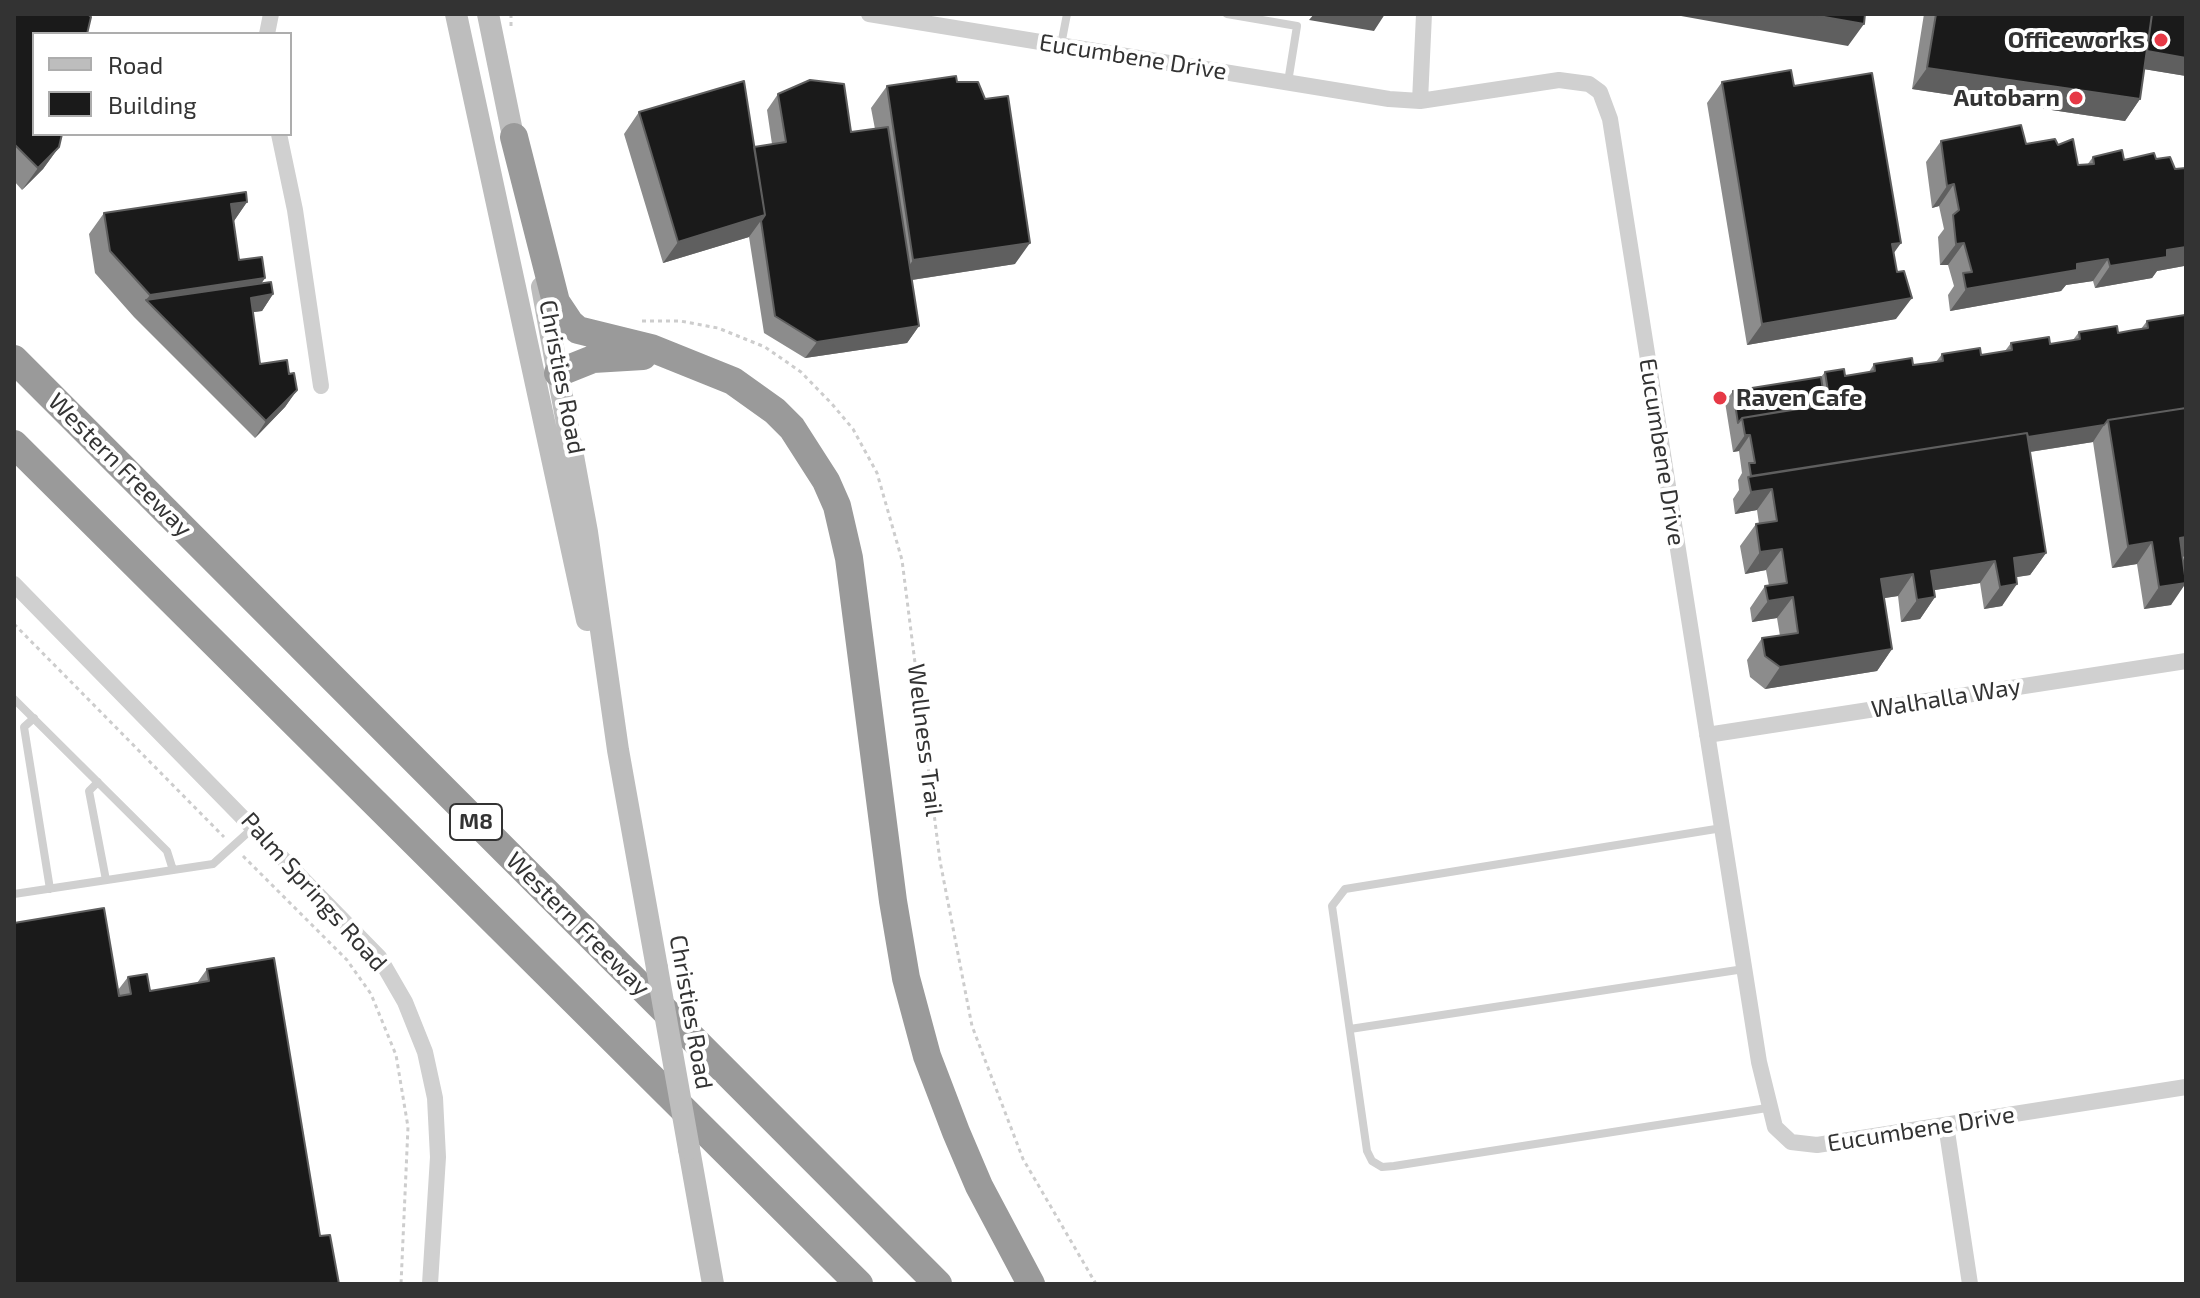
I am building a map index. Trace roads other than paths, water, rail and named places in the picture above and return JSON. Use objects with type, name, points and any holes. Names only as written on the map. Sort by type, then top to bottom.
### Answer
[{"type":"highway","points":[[514,137],[556,302],[564,316],[578,330],[679,358],[733,381],[775,411],[805,443],[837,506],[849,558],[893,901],[906,978],[927,1056],[956,1132],[979,1186],[1031,1284]]},
{"type":"highway","points":[[558,373],[573,365],[606,358],[679,358]]},
{"type":"highway","name":"Western Freeway","points":[[14,359],[938,1284]]},
{"type":"highway","name":"M8","points":[[14,444],[859,1284]]},
{"type":"main road","name":"Christies Road","points":[[456,14],[510,254],[574,566],[618,750]]},
{"type":"main road","name":"Christies Road","points":[[488,14],[514,137],[587,532],[618,750],[713,1284]]},
{"type":"main road","points":[[493,38],[508,18]]},
{"type":"main road","points":[[558,373],[550,391],[566,483],[574,566]]},
{"type":"street","name":"Eucumbene Drive","points":[[869,14],[938,20],[1061,45],[1420,101],[1574,80],[1600,92],[1606,105],[1767,1108],[1781,1136],[1802,1145],[2186,1087]]},
{"type":"street","points":[[1420,101],[1424,14]]},
{"type":"street","points":[[279,136],[295,210],[321,386]]},
{"type":"street","name":"Palm Springs Road","points":[[14,584],[379,957],[405,1002],[425,1052],[435,1098],[438,1157],[430,1284]]},
{"type":"street","name":"Walhalla Way","points":[[1707,735],[2186,661]]},
{"type":"street","points":[[1946,1125],[1970,1284]]},
{"type":"lane","points":[[1061,45],[1067,14]]},
{"type":"lane","points":[[1227,14],[1297,26],[1288,82]]},
{"type":"lane","points":[[14,699],[167,851],[173,870]]},
{"type":"lane","points":[[34,718],[24,727],[50,889]]},
{"type":"lane","points":[[98,782],[89,791],[106,880]]},
{"type":"lane","points":[[14,894],[213,864],[254,826]]},
{"type":"lane","points":[[1722,828],[1345,889],[1332,906],[1367,1151],[1372,1161],[1382,1167],[1767,1108]]},
{"type":"lane","points":[[1350,1029],[1744,969]]},
{"type":"place","name":"Officeworks","points":[[2161,40]]},
{"type":"place","name":"Autobarn","points":[[2076,98]]},
{"type":"place","name":"Raven Cafe","points":[[1720,398]]}]
